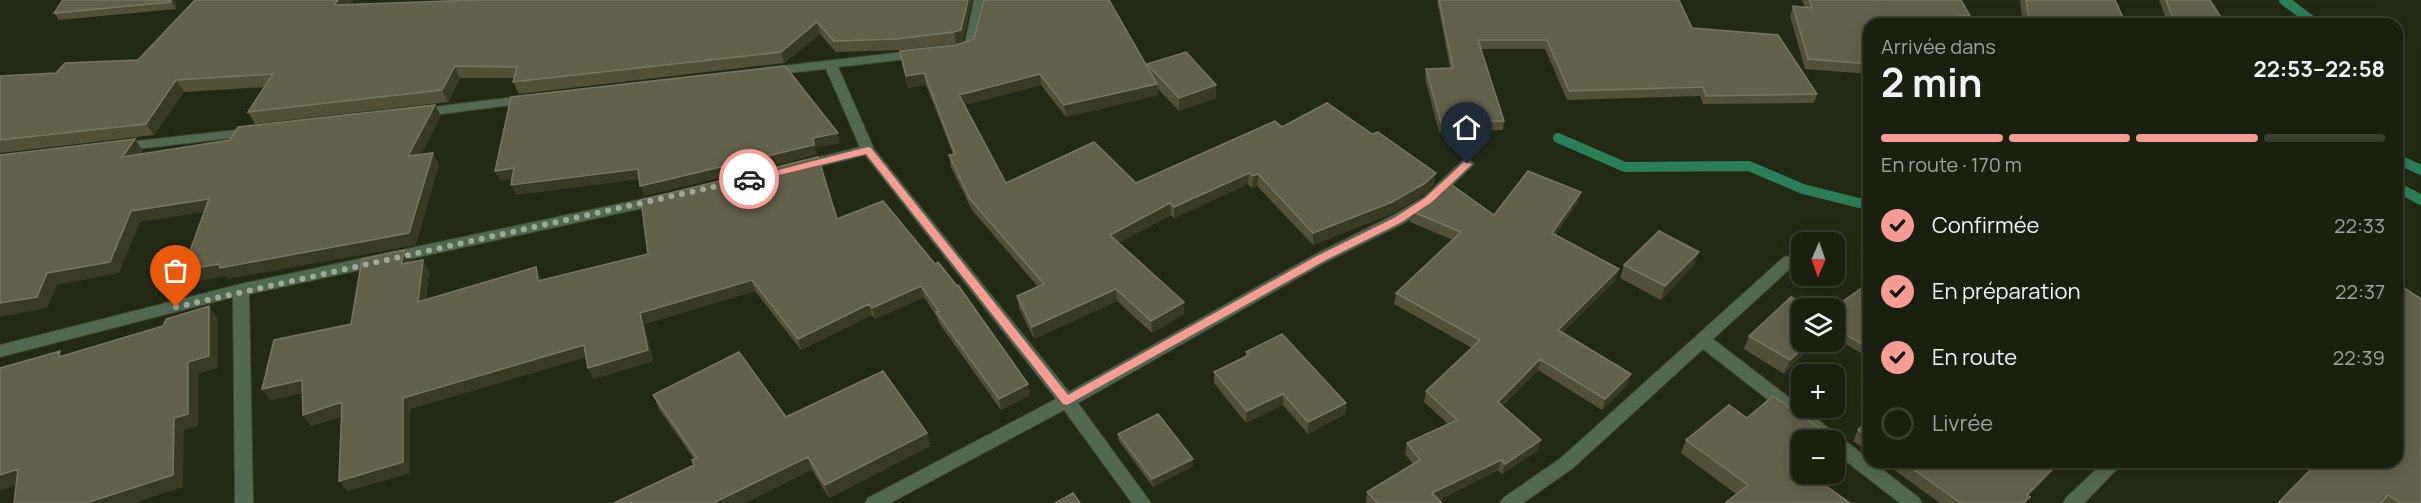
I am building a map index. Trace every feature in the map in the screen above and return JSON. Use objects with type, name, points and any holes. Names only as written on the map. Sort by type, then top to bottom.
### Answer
[{"type":"street","points":[[759,72],[958,51],[971,45],[980,0]]},
{"type":"street","points":[[830,64],[868,150],[1067,401],[1142,503]]},
{"type":"street","points":[[403,115],[546,98]]},
{"type":"street","points":[[107,148],[273,130]]},
{"type":"street","points":[[788,170],[868,150]]},
{"type":"street","points":[[874,503],[1067,401],[1310,264],[1397,220],[1429,200],[1467,164]]},
{"type":"street","points":[[0,351],[241,290],[674,197]]},
{"type":"street","points":[[1509,503],[1567,463],[1789,261]]},
{"type":"street","points":[[241,290],[244,503]]},
{"type":"street","points":[[1703,340],[1820,430]]},
{"type":"street","points":[[1845,450],[1863,464]]},
{"type":"street","points":[[1868,468],[1913,503]]},
{"type":"street","points":[[2072,503],[2109,468]]},
{"type":"building","points":[[63,0],[171,0],[171,2],[54,13]]},
{"type":"building","points":[[195,0],[338,0],[334,5],[477,0],[968,0],[961,30],[954,32],[897,39],[834,41],[817,22],[781,52],[513,82],[517,67],[455,66],[442,90],[248,112],[273,74],[176,80],[146,124],[0,140],[0,76],[56,73],[65,63],[138,60]]},
{"type":"building","points":[[984,0],[1109,0],[1157,84],[1064,105],[1040,74],[959,95],[1006,183],[1094,142],[1136,183],[1275,121],[1282,127],[1327,103],[1372,134],[1378,132],[1436,173],[1424,184],[1392,202],[1313,233],[1258,174],[1253,176],[1249,173],[1174,207],[1170,203],[1110,235],[1184,302],[1151,321],[1116,289],[1032,327],[1017,296],[1044,284],[970,199],[949,155],[955,154],[924,73],[906,76],[900,51],[956,45],[974,39]]},
{"type":"building","points":[[1439,0],[1679,0],[1692,28],[1778,35],[1817,94],[1706,96],[1703,87],[1569,91],[1547,40],[1478,40],[1504,121],[1441,123],[1426,69],[1453,68]]},
{"type":"building","points":[[1809,0],[1961,0],[1970,16],[1863,18],[1863,64],[1808,59],[1793,6],[1812,8]]},
{"type":"building","points":[[2026,0],[2115,0],[2123,18],[2029,18]]},
{"type":"building","points":[[2166,0],[2210,0],[2221,18],[2173,18]]},
{"type":"building","points":[[1186,52],[1216,85],[1179,98],[1147,64]]},
{"type":"building","points":[[785,66],[838,133],[813,138],[814,145],[640,186],[638,169],[511,185],[514,168],[495,171],[511,97]]},
{"type":"building","points":[[435,105],[408,156],[433,153],[409,233],[220,268],[219,264],[183,270],[209,199],[131,211],[110,262],[47,273],[37,297],[0,303],[0,155],[135,139],[122,157],[230,140],[238,127]]},
{"type":"building","points":[[818,157],[837,219],[883,201],[935,264],[938,262],[958,285],[1028,384],[999,399],[936,312],[939,311],[921,286],[872,308],[869,304],[798,339],[752,280],[640,313],[648,350],[588,368],[584,345],[403,398],[403,462],[339,481],[342,402],[303,415],[302,380],[262,389],[274,340],[351,324],[362,259],[405,250],[401,264],[423,260],[418,302],[536,267],[538,281],[648,254],[641,200]]},
{"type":"building","points":[[1528,171],[1581,192],[1552,233],[1619,269],[1558,330],[1631,374],[1605,399],[1540,359],[1498,402],[1541,440],[1505,464],[1501,460],[1432,493],[1442,503],[1378,503],[1367,492],[1420,460],[1407,443],[1457,420],[1426,391],[1480,340],[1396,293],[1461,232],[1411,211],[1449,183],[1494,215]]},
{"type":"building","points":[[1659,231],[1699,252],[1665,286],[1624,265]]},
{"type":"building","points":[[1863,287],[1863,345],[1845,334],[1845,300]]},
{"type":"building","points":[[2403,287],[2421,299],[2421,503],[2400,503],[2388,495],[2381,503],[2278,503],[2312,468],[2403,468]]},
{"type":"building","points":[[1791,297],[1793,298],[1791,352],[1798,352],[1790,360],[1749,336]]},
{"type":"building","points":[[209,306],[209,356],[188,362],[188,414],[174,418],[173,475],[86,503],[14,503],[18,469],[0,475],[0,368],[60,351],[59,357],[163,326],[166,319]]},
{"type":"building","points":[[1282,334],[1346,403],[1308,422],[1283,394],[1247,411],[1214,372],[1249,355],[1246,352]]},
{"type":"building","points":[[739,352],[786,417],[883,371],[927,433],[825,485],[808,457],[713,503],[614,503],[694,465],[692,460],[697,458],[653,395]]},
{"type":"building","points":[[1773,396],[1791,408],[1791,418],[1805,418],[1822,430],[1791,430],[1791,484],[1823,484],[1850,503],[1725,503],[1748,485],[1686,440],[1729,405],[1747,418]]},
{"type":"building","points":[[1158,414],[1193,459],[1152,479],[1118,434]]},
{"type":"building","points":[[1911,468],[2053,468],[2027,495],[2030,497],[2023,503],[1961,503]]},
{"type":"building","points":[[1073,493],[1080,503],[1055,503]]},
{"type":"waterway","points":[[2284,0],[2308,18]]},
{"type":"waterway","points":[[1558,138],[1625,167],[1749,166],[1803,189],[1863,203]]},
{"type":"waterway","points":[[2403,162],[2421,170]]},
{"type":"waterway","points":[[2403,190],[2421,200]]},
{"type":"way so far","points":[[176,307],[241,290],[749,179]]},
{"type":"route","points":[[749,179],[868,150],[1067,401],[1321,258],[1397,220],[1429,200],[1467,164]]}]
